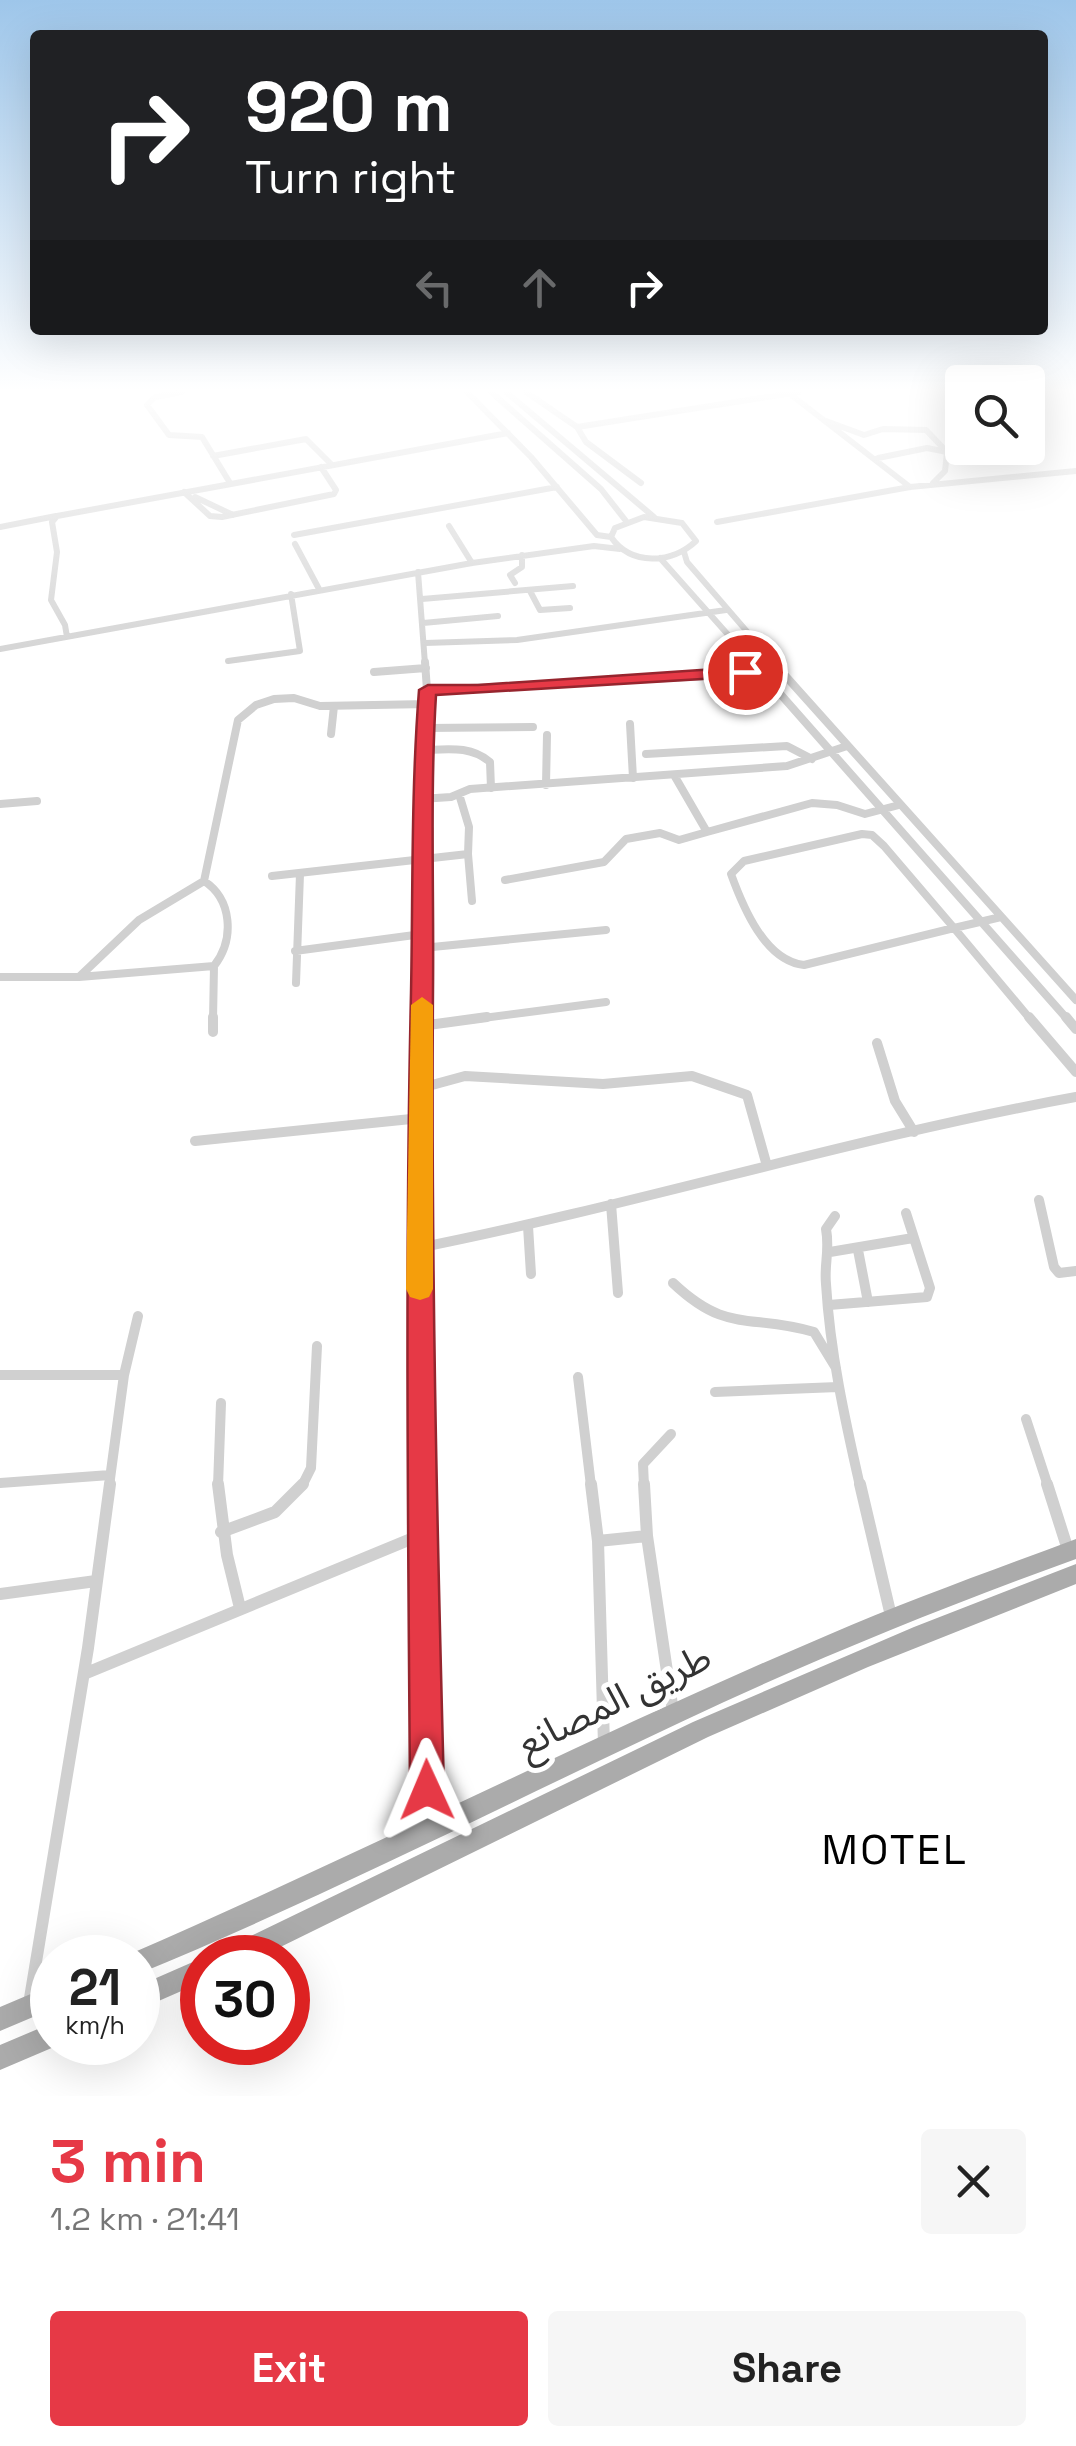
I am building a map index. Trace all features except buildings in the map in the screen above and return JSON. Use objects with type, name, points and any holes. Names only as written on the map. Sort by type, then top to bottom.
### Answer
[{"type":"main road","name":"طريق المصانع","points":[[160,1953],[241,1919],[674,1712],[891,1616],[1073,1558]]},
{"type":"main road","name":"طريق المصانع","points":[[279,1935],[647,1754],[886,1648],[1073,1558]]},
{"type":"main road","points":[[0,2019],[28,2007]]},
{"type":"main road","points":[[0,2058],[30,2045]]},
{"type":"street","points":[[0,527],[195,490]]},
{"type":"street","points":[[193,496],[210,516],[233,515],[334,494],[336,490]]},
{"type":"street","points":[[319,589],[295,539],[543,490]]},
{"type":"street","points":[[559,490],[597,535],[611,538],[620,549]]},
{"type":"street","points":[[601,490],[626,521]]},
{"type":"street","points":[[622,490],[654,517]]},
{"type":"street","points":[[717,522],[894,490]]},
{"type":"street","points":[[184,492],[233,515]]},
{"type":"street","points":[[57,516],[52,522],[57,566],[50,599],[66,622],[66,638]]},
{"type":"street","points":[[0,638],[2,648],[319,589],[594,546],[660,558],[684,552],[696,541],[690,528],[671,519],[654,517],[626,521],[615,528],[611,538],[594,546]]},
{"type":"street","points":[[449,526],[472,563]]},
{"type":"street","points":[[684,552],[726,610],[1076,1000]]},
{"type":"street","points":[[515,582],[510,574],[522,567],[522,555]]},
{"type":"street","points":[[660,558],[1076,1029]]},
{"type":"street","points":[[418,572],[428,690],[421,799],[418,1248],[429,1829]]},
{"type":"street","points":[[422,599],[573,586]]},
{"type":"street","points":[[530,591],[540,610],[570,608]]},
{"type":"street","points":[[228,661],[300,652],[291,594]]},
{"type":"street","points":[[425,643],[536,638],[726,610]]},
{"type":"street","points":[[423,623],[498,616]]},
{"type":"street","points":[[428,690],[707,676],[779,665]]},
{"type":"street","points":[[374,672],[426,668]]},
{"type":"street","points":[[79,977],[139,920],[204,882],[240,716],[274,699],[294,698],[334,706],[428,704]]},
{"type":"street","points":[[330,734],[334,706]]},
{"type":"street","points":[[630,724],[633,778]]},
{"type":"street","points":[[426,728],[534,727]]},
{"type":"street","points":[[546,735],[546,784]]},
{"type":"street","points":[[646,754],[787,746],[812,759]]},
{"type":"street","points":[[421,799],[470,789],[787,766],[848,746]]},
{"type":"street","points":[[426,750],[481,753],[490,762],[491,788]]},
{"type":"street","points":[[674,775],[707,832]]},
{"type":"street","points":[[459,794],[469,827],[472,901]]},
{"type":"street","points":[[0,804],[37,801]]},
{"type":"street","points":[[506,880],[604,862],[626,839],[660,833],[679,840],[812,803],[837,805],[858,814],[899,804]]},
{"type":"street","points":[[1001,917],[979,922],[955,928],[804,964],[784,962],[731,874],[744,861],[866,834],[884,846],[955,928],[1076,1072]]},
{"type":"street","points":[[272,876],[468,854]]},
{"type":"street","points":[[296,984],[300,874]]},
{"type":"street","points":[[204,882],[219,890],[225,902],[222,956],[214,966],[213,1032]]},
{"type":"street","points":[[422,948],[606,930]]},
{"type":"street","points":[[296,951],[422,934]]},
{"type":"street","points":[[0,976],[79,977],[214,966]]},
{"type":"street","points":[[422,1026],[606,1002]]},
{"type":"street","points":[[877,1043],[895,1101],[914,1132]]},
{"type":"street","points":[[421,1088],[465,1076],[604,1084],[702,1078],[747,1095],[767,1166]]},
{"type":"street","points":[[418,1248],[528,1226],[992,1112],[1076,1097]]},
{"type":"street","points":[[195,1141],[421,1118]]},
{"type":"street","points":[[1038,1200],[1054,1267],[1059,1273],[1076,1272]]},
{"type":"street","points":[[610,1204],[618,1293]]},
{"type":"street","points":[[828,1305],[927,1297],[930,1288],[906,1213]]},
{"type":"street","points":[[835,1216],[826,1229],[830,1252],[825,1279],[838,1387],[891,1616]]},
{"type":"street","points":[[528,1226],[531,1274]]},
{"type":"street","points":[[830,1252],[913,1238]]},
{"type":"street","points":[[858,1250],[868,1302]]},
{"type":"street","points":[[674,1284],[694,1306],[711,1316],[814,1332],[837,1370]]},
{"type":"street","points":[[28,2007],[110,1503],[124,1375],[138,1316]]},
{"type":"street","points":[[220,1532],[277,1513],[307,1478],[312,1468],[317,1346]]},
{"type":"street","points":[[0,1376],[124,1375]]},
{"type":"street","points":[[578,1378],[598,1542],[604,1745]]},
{"type":"street","points":[[715,1392],[838,1387]]},
{"type":"street","points":[[220,1403],[215,1481],[220,1532],[240,1608]]},
{"type":"street","points":[[1026,1420],[1073,1558]]},
{"type":"street","points":[[670,1434],[644,1464],[646,1536],[674,1712]]},
{"type":"street","points":[[0,1483],[110,1476]]},
{"type":"street","points":[[84,1674],[423,1534]]},
{"type":"street","points":[[598,1542],[646,1536]]},
{"type":"street","points":[[0,1594],[96,1581]]},
{"type":"slow traffic","points":[[420,1289],[422,1005]]},
{"type":"district","name":"MOTEL","points":[[895,1849]]},
{"type":"route","points":[[427,1790],[418,1248],[424,892],[421,786],[428,690],[745,672]]}]
